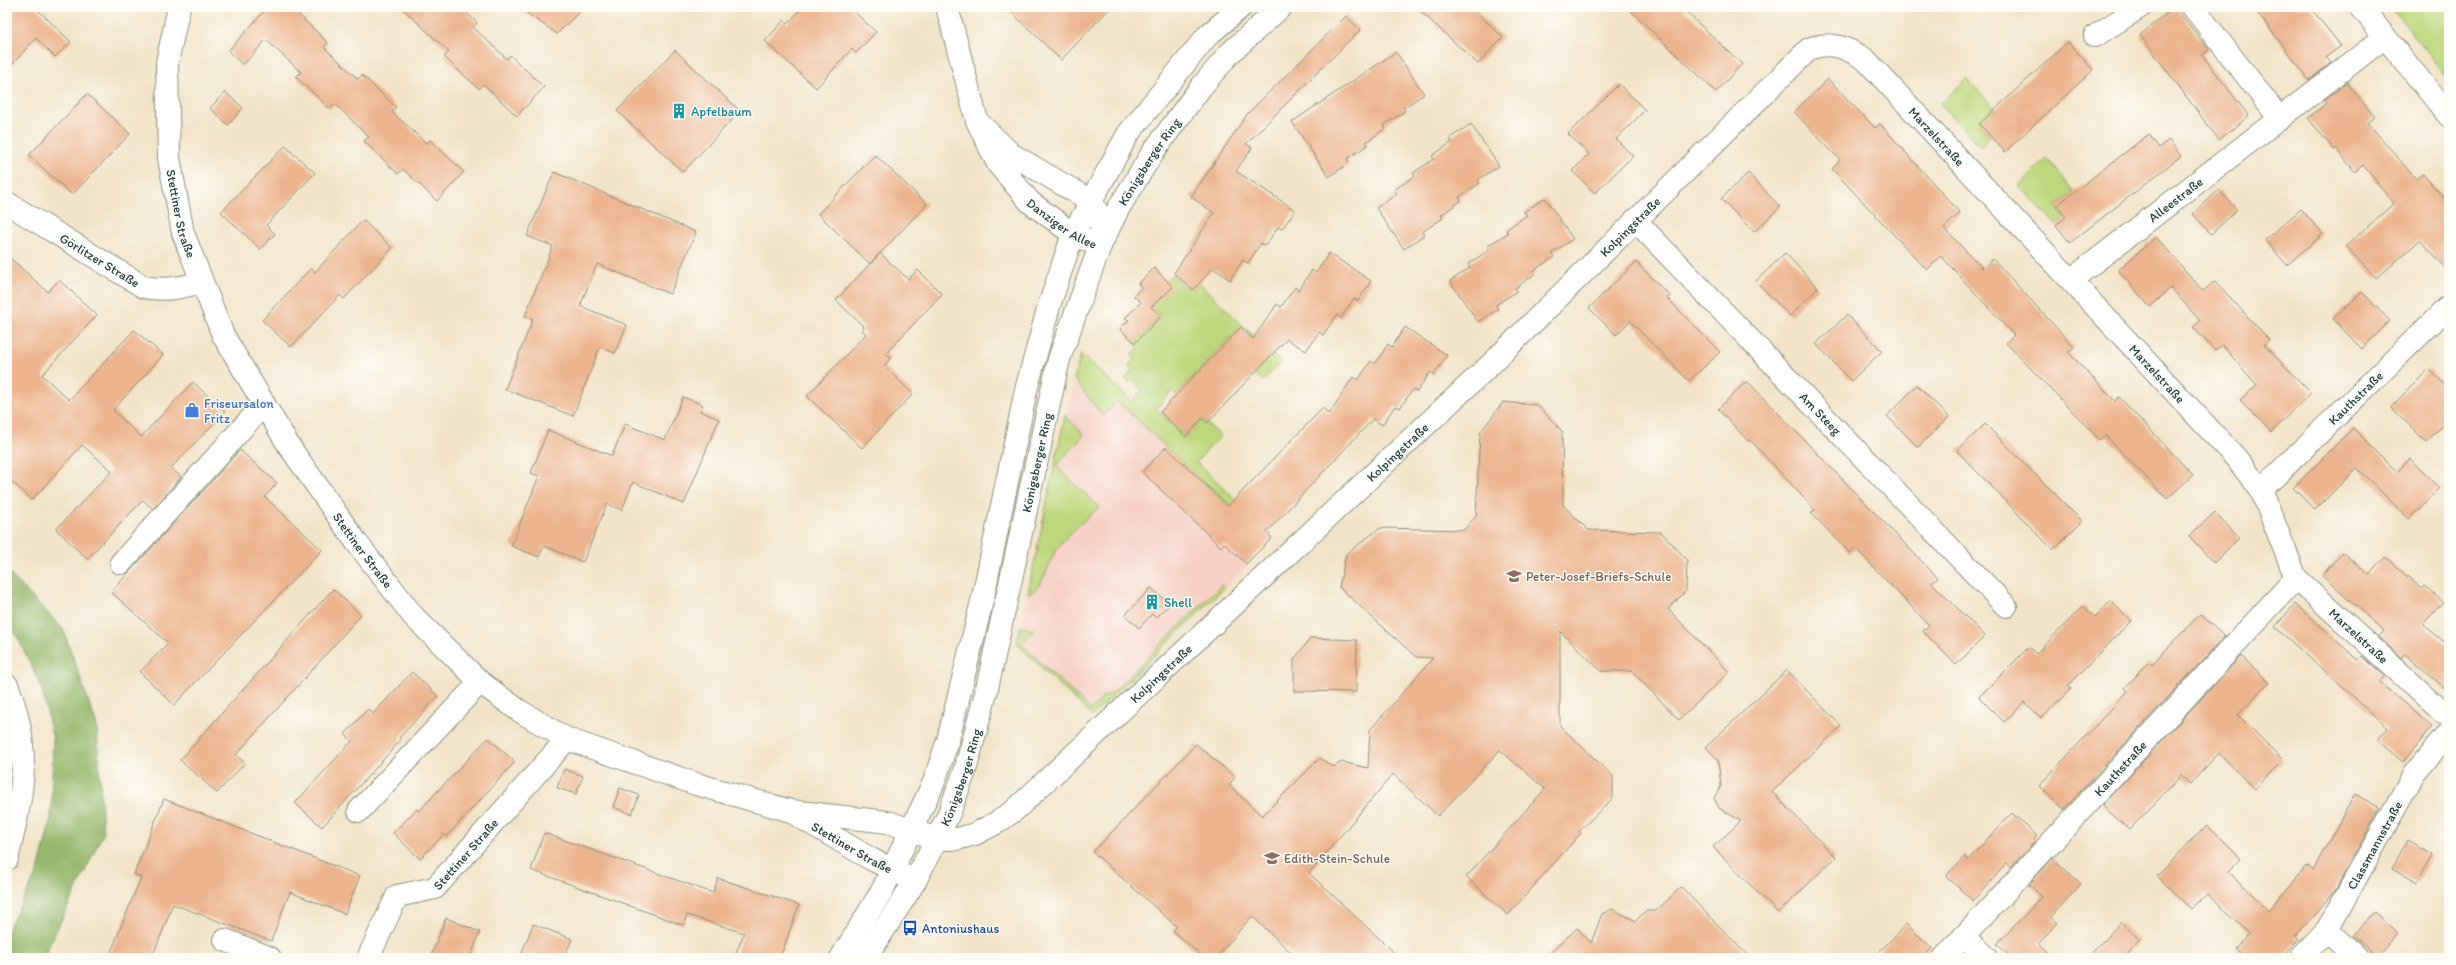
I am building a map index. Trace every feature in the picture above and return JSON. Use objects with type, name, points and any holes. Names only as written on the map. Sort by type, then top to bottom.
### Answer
[{"type":"main road","name":"Stettiner Straße","points":[[179,7],[167,62],[169,158],[183,233],[201,282],[223,335],[289,446],[348,530],[414,617],[480,682],[518,710],[567,739],[696,784],[790,811],[888,822],[911,830]]},
{"type":"main road","name":"Danziger Allee","points":[[947,7],[977,121],[998,164],[1030,202],[1073,234],[1100,246],[1101,218],[1091,201],[1011,154],[977,121]]},
{"type":"main road","name":"Königsberger Ring","points":[[840,958],[861,928],[892,870],[934,782],[948,740],[983,597],[1026,390],[1073,234],[1128,134],[1207,36],[1241,7]]},
{"type":"main road","name":"Königsberger Ring","points":[[866,958],[916,881],[937,839],[963,777],[974,740],[1059,359],[1100,246],[1118,209],[1153,152],[1201,87],[1230,53],[1281,7]]},
{"type":"main road","points":[[2095,36],[2140,7]]},
{"type":"main road","points":[[2192,7],[2280,119]]},
{"type":"main road","points":[[2361,7],[2449,116]]},
{"type":"main road","name":"Alleestraße","points":[[2071,280],[2084,268],[2385,37]]},
{"type":"main road","name":"Kolpingstraße","points":[[911,830],[937,839],[957,839],[975,834],[998,822],[1016,809],[1490,365],[1809,49],[1828,44],[1840,46]]},
{"type":"main road","name":"Marzelstraße","points":[[1840,46],[1866,60],[2236,458],[2261,490],[2296,578],[2449,718]]},
{"type":"main road","name":"Görlitzer Straße","points":[[7,203],[144,287],[159,290],[180,288],[201,282]]},
{"type":"main road","name":"Am Steeg","points":[[1635,220],[2006,606]]},
{"type":"main road","name":"Kauthstraße","points":[[2261,490],[2449,306]]},
{"type":"main road","points":[[121,563],[264,404]]},
{"type":"main road","name":"Kauthstraße","points":[[1944,958],[2296,578]]},
{"type":"main road","points":[[359,811],[480,682]]},
{"type":"main road","points":[[7,685],[14,703],[21,731],[24,760],[23,789],[12,827],[7,859]]},
{"type":"main road","name":"Classmannstraße","points":[[2300,958],[2327,930],[2414,774],[2449,732]]},
{"type":"main road","name":"Stettiner Straße","points":[[368,958],[397,896],[435,888],[567,739]]},
{"type":"main road","name":"Stettiner Straße","points":[[790,811],[830,836],[892,870],[916,881]]},
{"type":"main road","points":[[2327,930],[2357,958]]},
{"type":"main road","points":[[1964,936],[1987,958]]},
{"type":"main road","points":[[225,940],[270,958]]},
{"type":"shaded area","points":[[1081,354],[1264,526],[1237,555],[1247,566],[1092,716],[1017,644],[1045,506]]},
{"type":"green space","points":[[2391,7],[2449,7],[2449,80]]},
{"type":"green space","points":[[1967,79],[1995,109],[1979,124],[1990,137],[1980,146],[1940,104]]},
{"type":"green space","points":[[2047,158],[2074,192],[2056,206],[2066,217],[2056,225],[2019,186]]},
{"type":"green space","points":[[1172,274],[1185,286],[1187,285],[1193,290],[1199,283],[1281,362],[1263,381],[1254,373],[1271,356],[1240,327],[1176,395],[1172,391],[1156,409],[1186,437],[1202,419],[1221,436],[1196,462],[1264,526],[1258,534],[1117,401],[1104,415],[1101,414],[1074,379],[1081,354],[1132,401],[1142,390],[1132,379],[1129,382],[1125,379],[1132,371],[1128,366],[1135,359],[1131,355],[1139,347],[1135,343],[1161,316],[1151,307],[1159,288]]},
{"type":"green space","points":[[1065,415],[1084,435],[1056,466],[1099,507],[1075,529],[1058,548],[1041,583],[1037,588],[1028,593]]},
{"type":"green space","points":[[7,571],[63,629],[97,726],[103,834],[43,958],[7,958],[7,931],[38,871],[51,819],[53,740],[41,686],[18,638],[7,625]]},
{"type":"green space","points":[[1221,585],[1224,588],[1092,716],[1017,644],[1020,627],[1035,630],[1021,644],[1091,710],[1104,696],[1112,693]]},
{"type":"building","points":[[7,7],[35,7],[71,42],[55,57],[36,38],[7,70]]},
{"type":"building","points":[[268,7],[291,7],[328,43],[324,47],[358,79],[362,75],[396,107],[392,112],[427,144],[430,140],[464,172],[437,201],[403,169],[398,174],[364,141],[369,137],[335,104],[330,109],[296,77],[301,72],[266,40],[243,65],[228,51]]},
{"type":"building","points":[[401,7],[460,7],[477,23],[473,27],[507,59],[510,55],[544,87],[517,116],[483,84],[479,89],[444,57],[449,52]]},
{"type":"building","points":[[518,7],[584,7],[557,34]]},
{"type":"building","points":[[803,7],[849,7],[876,32],[856,53],[852,49],[816,88],[765,41],[784,20],[787,24]]},
{"type":"building","points":[[1006,7],[1111,7],[1061,60]]},
{"type":"building","points":[[1416,7],[1471,7],[1503,37],[1478,64]]},
{"type":"building","points":[[1627,7],[1681,7],[1742,64],[1716,92]]},
{"type":"building","points":[[2175,7],[2209,50],[2202,55],[2249,116],[2219,140],[2140,35]]},
{"type":"building","points":[[2253,7],[2310,7],[2341,46],[2326,57],[2331,63],[2309,80]]},
{"type":"building","points":[[1346,16],[1360,30],[1246,144],[1252,148],[1236,171],[1295,210],[1282,229],[1278,227],[1265,246],[1261,243],[1248,263],[1243,260],[1230,280],[1213,268],[1193,290],[1174,273],[1214,213],[1191,197],[1248,113]]},
{"type":"building","points":[[2068,42],[2093,70],[2005,152],[1979,124]]},
{"type":"building","name":"Apfelbaum","points":[[675,50],[740,111],[683,172],[617,111]]},
{"type":"building","points":[[1396,52],[1424,94],[1403,108],[1405,111],[1384,125],[1386,128],[1366,142],[1368,145],[1347,159],[1349,163],[1329,177],[1292,122]]},
{"type":"building","points":[[1828,79],[1875,128],[1880,124],[1960,213],[1944,228],[1982,268],[1993,259],[2074,347],[2068,352],[2115,401],[2119,397],[2193,475],[2167,499],[2105,435],[2100,440],[2006,343],[2014,335],[1941,256],[1927,270],[1832,169],[1840,160],[1794,112]]},
{"type":"building","points":[[2347,83],[2375,117],[2368,123],[2416,179],[2423,174],[2449,204],[2449,271],[2420,240],[2376,279],[2346,246],[2394,203],[2363,165],[2355,172],[2336,148],[2334,150],[2308,118],[2327,103],[2324,100]]},
{"type":"building","points":[[1619,84],[1645,110],[1616,139],[1633,156],[1595,193],[1572,171],[1589,154],[1568,134]]},
{"type":"building","points":[[225,92],[243,108],[228,125],[210,108]]},
{"type":"building","points":[[87,94],[130,134],[72,195],[29,155]]},
{"type":"building","points":[[1471,124],[1499,166],[1478,180],[1480,183],[1459,197],[1461,201],[1441,215],[1443,218],[1422,232],[1424,235],[1404,249],[1376,208],[1397,194],[1394,190],[1415,176],[1413,173],[1434,159],[1432,156],[1452,142],[1450,138]]},
{"type":"building","points":[[2149,134],[2159,148],[2169,140],[2181,156],[2070,243],[2056,225],[2066,217],[2056,206]]},
{"type":"building","points":[[285,146],[315,173],[266,225],[275,234],[260,249],[221,212]]},
{"type":"building","points":[[875,155],[927,204],[870,264],[818,214]]},
{"type":"building","points":[[554,172],[696,232],[670,294],[597,264],[580,306],[627,325],[615,353],[600,347],[573,416],[505,389],[533,319],[525,316],[553,246],[527,236]]},
{"type":"building","points":[[1748,173],[1780,207],[1754,232],[1721,199]]},
{"type":"building","points":[[2219,190],[2237,210],[2211,234],[2193,214]]},
{"type":"building","points":[[1545,198],[1573,239],[1552,253],[1554,257],[1533,271],[1535,274],[1515,288],[1517,291],[1496,305],[1498,309],[1478,322],[1450,281],[1470,268],[1468,264],[1489,250],[1487,246],[1508,233],[1506,230],[1527,215],[1524,212]]},
{"type":"building","points":[[2301,209],[2323,234],[2287,265],[2265,240]]},
{"type":"building","points":[[363,220],[392,248],[344,299],[340,295],[291,347],[262,320],[311,268],[315,272]]},
{"type":"building","points":[[2156,237],[2203,291],[2215,281],[2269,340],[2264,345],[2311,393],[2271,432],[2240,400],[2257,385],[2222,345],[2215,351],[2193,327],[2200,321],[2171,288],[2150,307],[2118,270]]},
{"type":"building","points":[[880,253],[908,279],[918,270],[942,294],[886,353],[891,358],[884,366],[913,394],[862,448],[807,396],[866,334],[862,330],[864,327],[836,300]]},
{"type":"building","points":[[1329,253],[1371,281],[1358,301],[1354,298],[1341,318],[1337,315],[1323,335],[1319,332],[1306,351],[1287,339],[1207,423],[1202,419],[1186,437],[1160,412],[1241,327],[1253,339],[1277,304],[1281,307],[1295,287],[1299,290],[1312,270],[1316,273]]},
{"type":"building","points":[[1785,253],[1818,288],[1790,316],[1756,281]]},
{"type":"building","points":[[7,255],[48,292],[59,280],[97,315],[42,375],[69,400],[134,330],[163,355],[113,410],[141,437],[193,382],[225,412],[171,468],[181,477],[153,509],[143,500],[87,559],[56,529],[112,471],[82,445],[32,500],[7,477]]},
{"type":"building","points":[[1636,262],[1670,296],[1667,298],[1720,352],[1689,381],[1630,321],[1616,335],[1589,308]]},
{"type":"building","points":[[1154,268],[1173,287],[1151,307],[1161,316],[1135,343],[1120,329],[1129,320],[1125,318],[1141,302],[1134,296],[1142,287],[1138,284]]},
{"type":"building","points":[[2362,292],[2390,321],[2362,349],[2333,319]]},
{"type":"building","points":[[1847,315],[1882,351],[1851,381],[1816,344]]},
{"type":"building","points":[[1405,327],[1447,355],[1434,375],[1430,372],[1417,392],[1413,389],[1400,408],[1395,406],[1382,425],[1373,419],[1267,532],[1272,538],[1246,564],[1224,543],[1221,547],[1142,472],[1166,447],[1228,506],[1323,408],[1329,414],[1353,377],[1358,380],[1371,361],[1375,364],[1388,344],[1392,347]]},
{"type":"building","points":[[2429,369],[2449,389],[2449,419],[2426,442],[2391,407]]},
{"type":"building","points":[[1747,381],[1938,578],[1932,583],[1985,636],[1956,665],[1923,631],[1929,625],[1855,548],[1850,553],[1811,513],[1815,510],[1750,440],[1748,441],[1718,409]]},
{"type":"building","points":[[1917,385],[1949,417],[1918,447],[1887,416]]},
{"type":"building","points":[[683,397],[703,405],[700,411],[719,419],[684,504],[633,482],[622,510],[607,504],[583,562],[544,546],[539,557],[511,546],[539,476],[531,473],[548,430],[612,456],[625,424],[665,440]]},
{"type":"building","points":[[1503,402],[1537,405],[1562,431],[1563,505],[1588,530],[1661,532],[1687,560],[1686,591],[1668,609],[1729,672],[1679,720],[1632,671],[1601,671],[1560,631],[1560,726],[1613,776],[1613,798],[1579,831],[1581,833],[1508,915],[1466,877],[1545,789],[1500,750],[1438,816],[1393,774],[1309,873],[1400,958],[1297,958],[1252,916],[1216,958],[1204,958],[1173,931],[1177,927],[1093,852],[1196,744],[1235,777],[1229,785],[1262,816],[1320,758],[1333,767],[1342,762],[1368,768],[1370,730],[1433,658],[1416,657],[1339,587],[1346,554],[1380,528],[1464,530],[1476,516],[1480,433]]},
{"type":"building","points":[[1985,424],[2082,521],[2053,550],[1957,451]]},
{"type":"building","points":[[2353,428],[2397,472],[2410,459],[2439,488],[2409,519],[2357,468],[2315,510],[2293,488]]},
{"type":"building","points":[[240,450],[277,483],[265,497],[322,550],[174,705],[140,672],[168,643],[111,592]]},
{"type":"building","points":[[2215,512],[2239,538],[2214,563],[2189,536]]},
{"type":"building","points":[[2342,552],[2369,575],[2385,557],[2422,589],[2425,586],[2443,602],[2423,624],[2449,646],[2449,692],[2405,654],[2401,658],[2379,637],[2384,631],[2322,576]]},
{"type":"building","name":"Shell","points":[[1151,588],[1170,604],[1156,618],[1152,614],[1139,628],[1125,615]]},
{"type":"building","points":[[333,589],[361,615],[236,755],[245,763],[217,793],[180,760]]},
{"type":"building","points":[[2111,601],[2131,621],[2068,686],[2071,689],[2041,718],[2025,702],[2004,722],[1979,697],[2029,647],[2036,654],[2083,606],[2095,617]]},
{"type":"building","points":[[2295,604],[2358,660],[2362,656],[2385,676],[2379,682],[2432,727],[2403,762],[2377,740],[2388,728],[2275,627]]},
{"type":"building","points":[[2200,614],[2225,636],[2064,809],[2039,786],[2128,691],[2125,688],[2149,662],[2152,665]]},
{"type":"building","points":[[1311,638],[1357,640],[1356,692],[1294,691],[1294,659]]},
{"type":"building","points":[[2241,656],[2269,682],[2238,715],[2283,760],[2254,789],[2219,753],[2190,784],[2181,776],[2129,830],[2102,805]]},
{"type":"building","points":[[1787,670],[1841,726],[1772,792],[1836,857],[1778,913],[1713,847],[1741,821],[1719,808],[1714,798],[1721,786],[1718,760],[1706,747]]},
{"type":"building","points":[[412,672],[438,696],[399,738],[401,740],[322,827],[295,803],[352,741],[345,734],[368,709],[373,714]]},
{"type":"building","points":[[488,738],[515,762],[446,837],[444,834],[420,859],[393,833],[417,809],[419,811]]},
{"type":"building","points":[[564,769],[583,776],[576,794],[557,788]]},
{"type":"building","points":[[620,788],[639,795],[632,814],[613,807]]},
{"type":"building","points":[[2355,794],[2380,808],[2334,892],[2295,937],[2298,940],[2280,958],[2246,958],[2236,948],[2250,934],[2207,894],[2191,909],[2157,876],[2207,825],[2241,859],[2228,872],[2268,911],[2308,865],[2313,870]]},
{"type":"building","points":[[164,799],[360,876],[345,914],[290,892],[271,941],[173,904],[152,958],[127,958],[111,952],[141,877],[134,874]]},
{"type":"building","points":[[2012,813],[2037,836],[2033,840],[2035,841],[2011,867],[2007,863],[1973,901],[1946,876],[1965,856],[1968,860]]},
{"type":"building","points":[[544,833],[713,893],[718,878],[799,905],[780,958],[734,958],[744,933],[687,915],[683,925],[531,870]]},
{"type":"building","points":[[2407,841],[2432,855],[2417,883],[2392,869]]},
{"type":"building","points":[[2053,858],[2081,884],[2051,917],[2058,923],[2038,943],[2054,958],[2012,958],[1997,944],[2042,897],[2029,884]]},
{"type":"building","points":[[1681,887],[1750,958],[1545,958],[1577,928],[1591,943],[1602,914],[1612,909],[1636,921],[1645,911],[1656,911]]},
{"type":"building","points":[[2374,912],[2399,933],[2378,957],[2353,936]]},
{"type":"building","points":[[446,918],[480,932],[470,958],[430,958]]},
{"type":"building","points":[[2121,922],[2140,940],[2123,958],[2087,958]]},
{"type":"building","points":[[533,924],[572,939],[564,958],[520,958]]},
{"type":"building","points":[[1906,924],[1932,948],[1922,958],[1874,958]]},
{"type":"place","name":"Apfelbaum","points":[[679,111]]},
{"type":"place","name":"Friseursalon Fritz","points":[[192,410]]},
{"type":"place","name":"Peter-Josef-Briefs-Schule","points":[[1514,576]]},
{"type":"place","name":"Shell","points":[[1152,602]]},
{"type":"place","name":"Edith-Stein-Schule","points":[[1272,858]]},
{"type":"place","name":"Antoniushaus","points":[[910,928]]}]
